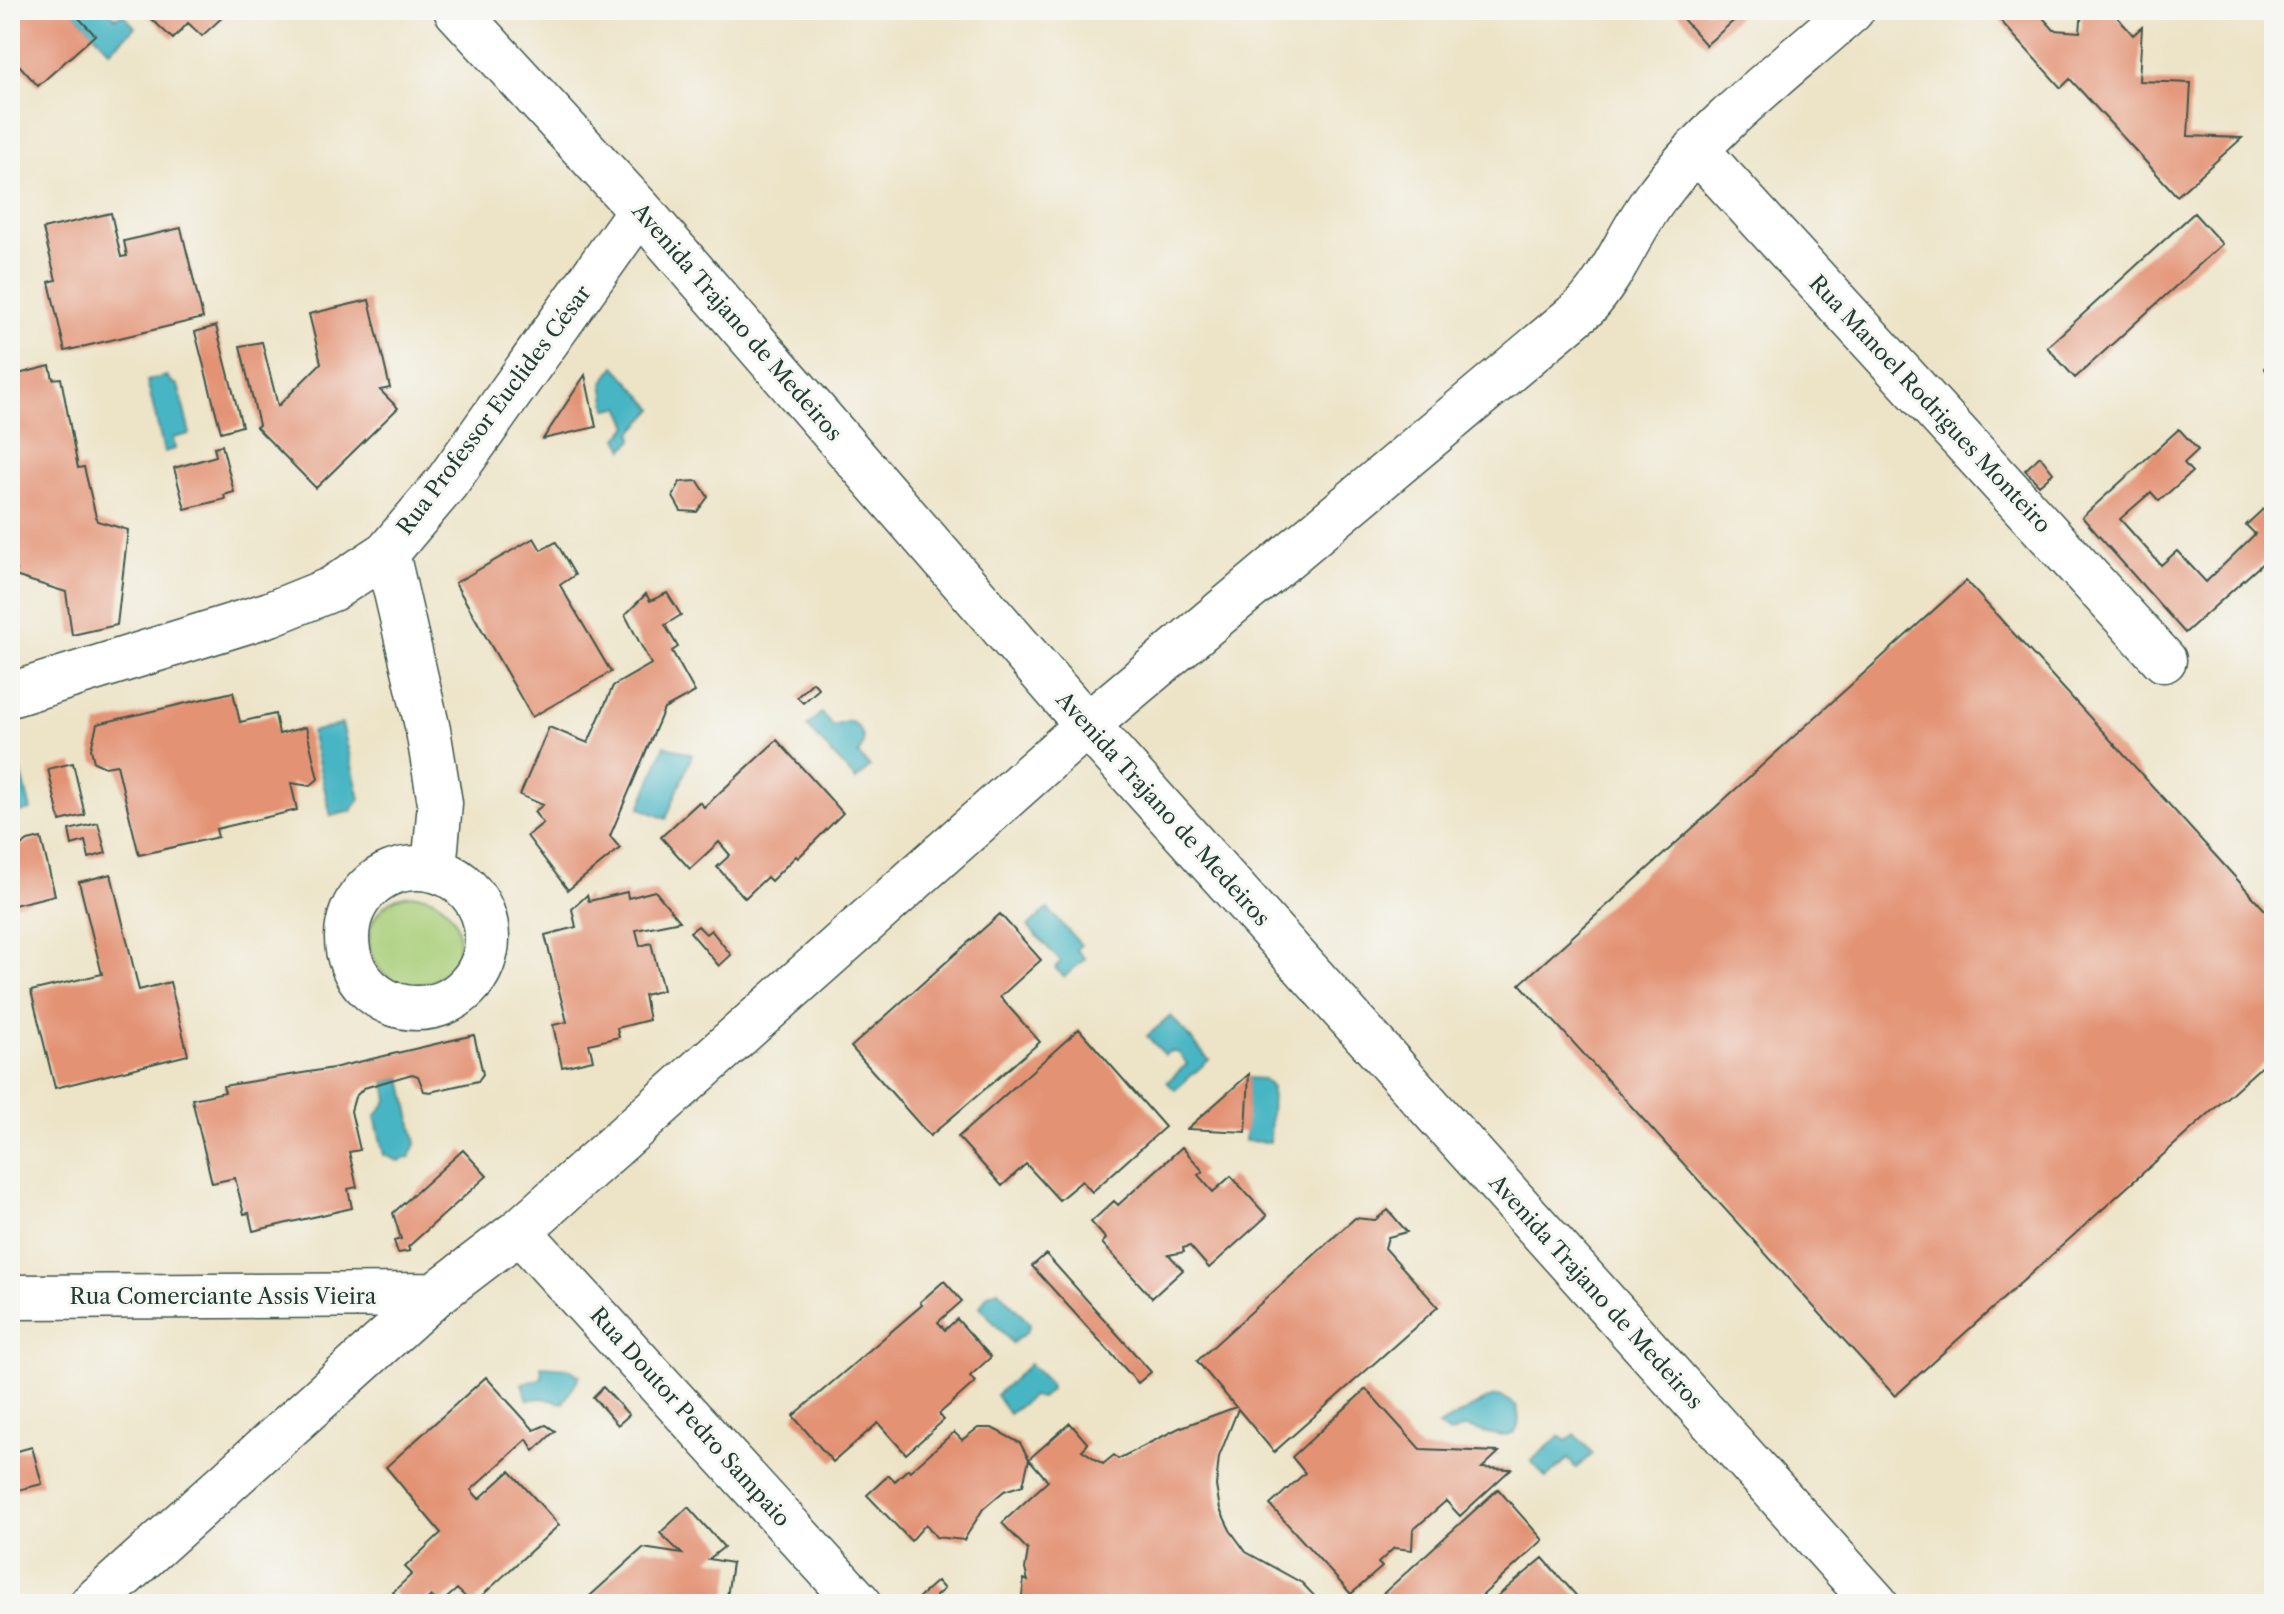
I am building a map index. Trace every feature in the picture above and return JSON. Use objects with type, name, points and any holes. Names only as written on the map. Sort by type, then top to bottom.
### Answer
[{"type":"street","name":"Avenida Trajano de Medeiros","points":[[456,10],[640,210],[1087,725],[1876,1604]]},
{"type":"street","points":[[92,1604],[435,1295],[519,1231],[1087,725],[1586,306],[1607,283],[1655,199],[1696,149],[1852,10]]},
{"type":"street","name":"Rua Manoel Rodrigues Monteiro","points":[[1696,149],[2164,660]]},
{"type":"street","name":"Rua Professor Euclides César","points":[[10,695],[270,614],[332,589],[387,553],[447,482],[640,210]]},
{"type":"street","points":[[387,553],[428,730],[440,803],[434,869]]},
{"type":"street","name":"Rua Doutor Pedro Sampaio","points":[[519,1231],[860,1604]]},
{"type":"street","name":"Rua Comerciante Assis Vieira","points":[[10,1297],[435,1295]]},
{"type":"green space","points":[[414,895],[431,898],[446,908],[456,923],[459,940],[456,957],[446,972],[431,982],[414,985],[397,982],[382,972],[372,957],[369,940],[372,923],[382,908],[397,898]]},
{"type":"water","points":[[76,10],[108,10],[116,18],[122,13],[135,27],[110,51],[74,13]]},
{"type":"water","points":[[615,366],[654,409],[632,432],[633,440],[624,449],[618,438],[629,426],[620,407],[607,409],[603,382]]},
{"type":"water","points":[[167,376],[178,385],[190,434],[173,438],[175,449],[164,452],[147,381]]},
{"type":"water","points":[[821,713],[833,726],[849,721],[861,731],[862,745],[858,754],[870,767],[856,780],[807,726]]},
{"type":"water","points":[[342,724],[360,799],[351,811],[331,816],[311,732]]},
{"type":"water","points":[[665,745],[692,755],[666,819],[640,808]]},
{"type":"water","points":[[18,758],[31,810],[10,814],[10,760]]},
{"type":"water","points":[[1048,909],[1081,945],[1076,949],[1085,959],[1064,977],[1055,968],[1061,962],[1028,926]]},
{"type":"water","points":[[1171,1016],[1209,1060],[1175,1090],[1167,1082],[1187,1064],[1179,1053],[1170,1051],[1165,1055],[1147,1036]]},
{"type":"water","points":[[402,1078],[416,1144],[410,1157],[398,1161],[384,1155],[375,1117],[388,1100],[385,1082]]},
{"type":"water","points":[[1248,1078],[1264,1079],[1272,1088],[1270,1142],[1245,1141]]},
{"type":"water","points":[[998,1290],[1030,1324],[1027,1332],[1012,1343],[980,1307],[988,1294]]},
{"type":"water","points":[[1030,1364],[1050,1384],[1051,1390],[1041,1398],[1032,1396],[1009,1414],[996,1395]]},
{"type":"water","points":[[541,1366],[568,1368],[580,1376],[563,1403],[542,1398],[528,1400],[522,1384],[542,1378]]},
{"type":"water","points":[[1502,1396],[1517,1407],[1519,1422],[1516,1431],[1510,1435],[1464,1427],[1450,1434],[1438,1426],[1491,1397]]},
{"type":"water","points":[[1575,1434],[1593,1454],[1576,1468],[1568,1459],[1546,1478],[1531,1461],[1560,1436],[1566,1441]]},
{"type":"building","points":[[10,10],[76,10],[74,13],[95,35],[38,86],[10,55]]},
{"type":"building","points":[[142,10],[222,10],[226,14],[202,36],[188,23],[173,39]]},
{"type":"building","points":[[1675,10],[1746,10],[1706,45]]},
{"type":"building","points":[[1991,10],[2036,10],[2054,30],[2080,32],[2082,10],[2111,10],[2133,35],[2142,27],[2139,81],[2191,83],[2188,136],[2242,138],[2177,196],[2070,79],[2061,88]]},
{"type":"building","points":[[111,213],[121,257],[127,256],[124,241],[181,228],[203,318],[65,351],[49,282],[56,280],[43,229]]},
{"type":"building","points":[[2194,213],[2222,244],[2075,378],[2047,347]]},
{"type":"building","points":[[369,300],[390,388],[380,390],[398,408],[316,488],[256,427],[259,425],[240,346],[262,342],[278,406],[321,363],[309,314]]},
{"type":"building","points":[[216,326],[242,426],[221,432],[195,332]]},
{"type":"building","points":[[2274,360],[2274,380],[2264,368]]},
{"type":"building","points":[[50,366],[53,379],[61,378],[78,468],[84,467],[97,521],[128,530],[117,625],[72,635],[66,592],[15,576],[17,570],[10,568],[10,376]]},
{"type":"building","points":[[585,375],[596,427],[543,439]]},
{"type":"building","points":[[2179,429],[2198,450],[2184,463],[2192,472],[2159,501],[2151,492],[2120,519],[2161,565],[2177,551],[2206,582],[2255,534],[2246,525],[2274,499],[2274,553],[2185,633],[2082,517]]},
{"type":"building","points":[[222,445],[234,492],[224,495],[225,499],[185,509],[174,468],[216,456],[214,447]]},
{"type":"building","points":[[2040,456],[2053,473],[2039,485],[2025,470]]},
{"type":"building","points":[[698,481],[708,497],[697,512],[681,511],[673,497],[680,482]]},
{"type":"building","points":[[534,538],[541,550],[556,542],[575,575],[560,585],[611,672],[532,717],[455,583]]},
{"type":"building","points":[[1966,581],[2274,920],[2274,1055],[1895,1396],[1520,984]]},
{"type":"building","points":[[667,593],[681,615],[665,625],[678,647],[672,651],[695,692],[664,709],[610,836],[620,848],[568,890],[527,836],[543,823],[534,812],[543,805],[520,795],[549,727],[588,743],[613,686],[651,664],[625,615],[646,594],[650,601]]},
{"type":"building","points":[[813,682],[819,689],[803,703],[797,697]]},
{"type":"building","points":[[233,692],[240,722],[275,714],[279,734],[306,727],[318,779],[310,786],[291,783],[297,810],[216,829],[218,837],[139,855],[117,765],[105,767],[94,762],[91,749],[97,724]]},
{"type":"building","points":[[777,740],[843,813],[798,858],[796,856],[771,881],[767,877],[745,898],[717,867],[730,855],[719,842],[690,869],[661,837],[699,802],[704,807]]},
{"type":"building","points":[[73,763],[85,815],[60,821],[48,769]]},
{"type":"building","points":[[98,823],[106,853],[89,858],[85,841],[72,845],[69,830]]},
{"type":"building","points":[[41,838],[55,895],[10,906],[10,854],[28,841]]},
{"type":"building","points":[[111,874],[139,990],[170,982],[188,1055],[55,1088],[31,991],[102,974],[79,882]]},
{"type":"building","points":[[655,891],[680,921],[636,930],[640,946],[651,943],[663,990],[644,995],[649,1020],[617,1028],[619,1037],[589,1044],[593,1060],[562,1067],[553,1025],[567,1022],[545,935],[576,927],[572,909],[587,895],[589,901],[627,892],[628,898]]},
{"type":"building","points":[[1000,914],[1041,960],[1000,997],[1040,1042],[930,1136],[851,1047]]},
{"type":"building","points":[[698,926],[706,934],[711,930],[731,955],[719,966],[690,932]]},
{"type":"building","points":[[1079,1029],[1165,1127],[1092,1192],[1082,1181],[1059,1200],[1026,1164],[1002,1186],[958,1137]]},
{"type":"building","points":[[474,1035],[483,1074],[478,1081],[430,1092],[424,1091],[418,1076],[412,1074],[364,1088],[355,1097],[351,1111],[360,1150],[349,1152],[357,1187],[348,1189],[352,1208],[253,1231],[249,1213],[244,1214],[235,1178],[212,1183],[192,1099],[225,1092],[223,1086],[333,1068]]},
{"type":"building","points":[[1249,1074],[1246,1132],[1187,1129]]},
{"type":"building","points":[[1182,1147],[1203,1171],[1198,1175],[1213,1192],[1231,1176],[1267,1216],[1209,1268],[1190,1246],[1183,1248],[1184,1252],[1169,1255],[1183,1270],[1152,1298],[1102,1243],[1106,1239],[1091,1222],[1114,1201],[1118,1205]]},
{"type":"building","points":[[463,1150],[487,1176],[408,1247],[410,1251],[398,1253],[394,1241],[401,1239],[393,1213]]},
{"type":"building","points":[[1388,1210],[1407,1232],[1388,1237],[1385,1248],[1438,1307],[1274,1452],[1238,1409],[1219,1457],[1216,1486],[1220,1509],[1230,1530],[1246,1552],[1302,1583],[1322,1604],[1021,1604],[1024,1579],[1028,1581],[1025,1569],[1028,1550],[1002,1523],[1048,1481],[1029,1459],[1070,1423],[1088,1444],[1082,1450],[1103,1464],[1114,1455],[1118,1459],[1179,1428],[1236,1407],[1197,1361],[1355,1218],[1375,1220]]},
{"type":"building","points":[[11,1218],[17,1241],[10,1242]]},
{"type":"building","points":[[1046,1254],[1151,1372],[1138,1383],[1032,1266]]},
{"type":"building","points":[[944,1281],[962,1301],[938,1322],[945,1330],[957,1319],[991,1357],[970,1376],[975,1382],[939,1414],[944,1420],[906,1454],[878,1423],[833,1462],[793,1416],[922,1305],[920,1302]]},
{"type":"building","points":[[486,1377],[534,1430],[546,1425],[555,1431],[534,1451],[527,1439],[471,1490],[479,1499],[510,1471],[559,1525],[473,1604],[457,1589],[440,1604],[431,1596],[422,1604],[403,1604],[393,1592],[412,1574],[405,1567],[441,1533],[386,1467]]},
{"type":"building","points":[[603,1387],[629,1415],[618,1425],[593,1397]]},
{"type":"building","points":[[1366,1389],[1420,1449],[1499,1452],[1482,1468],[1511,1469],[1460,1516],[1446,1501],[1413,1530],[1412,1550],[1394,1548],[1378,1563],[1382,1567],[1351,1594],[1270,1505],[1305,1473],[1292,1457]]},
{"type":"building","points":[[978,1428],[992,1428],[1020,1443],[1029,1459],[1023,1485],[1004,1491],[983,1509],[964,1540],[936,1537],[926,1524],[911,1541],[867,1495],[889,1475],[895,1481],[908,1469],[910,1471],[954,1432],[962,1440]]},
{"type":"building","points":[[32,1447],[42,1484],[10,1492],[10,1453]]},
{"type":"building","points":[[1498,1489],[1543,1540],[1473,1604],[1381,1604],[1377,1599]]},
{"type":"building","points":[[688,1507],[724,1547],[709,1559],[732,1563],[726,1604],[581,1604],[643,1548],[682,1554],[660,1533]]},
{"type":"building","points":[[1543,1558],[1581,1601],[1488,1604]]},
{"type":"building","points":[[937,1581],[944,1589],[936,1596],[935,1604],[923,1604],[918,1598]]},
{"type":"building","points":[[384,1595],[392,1604],[374,1604]]}]
